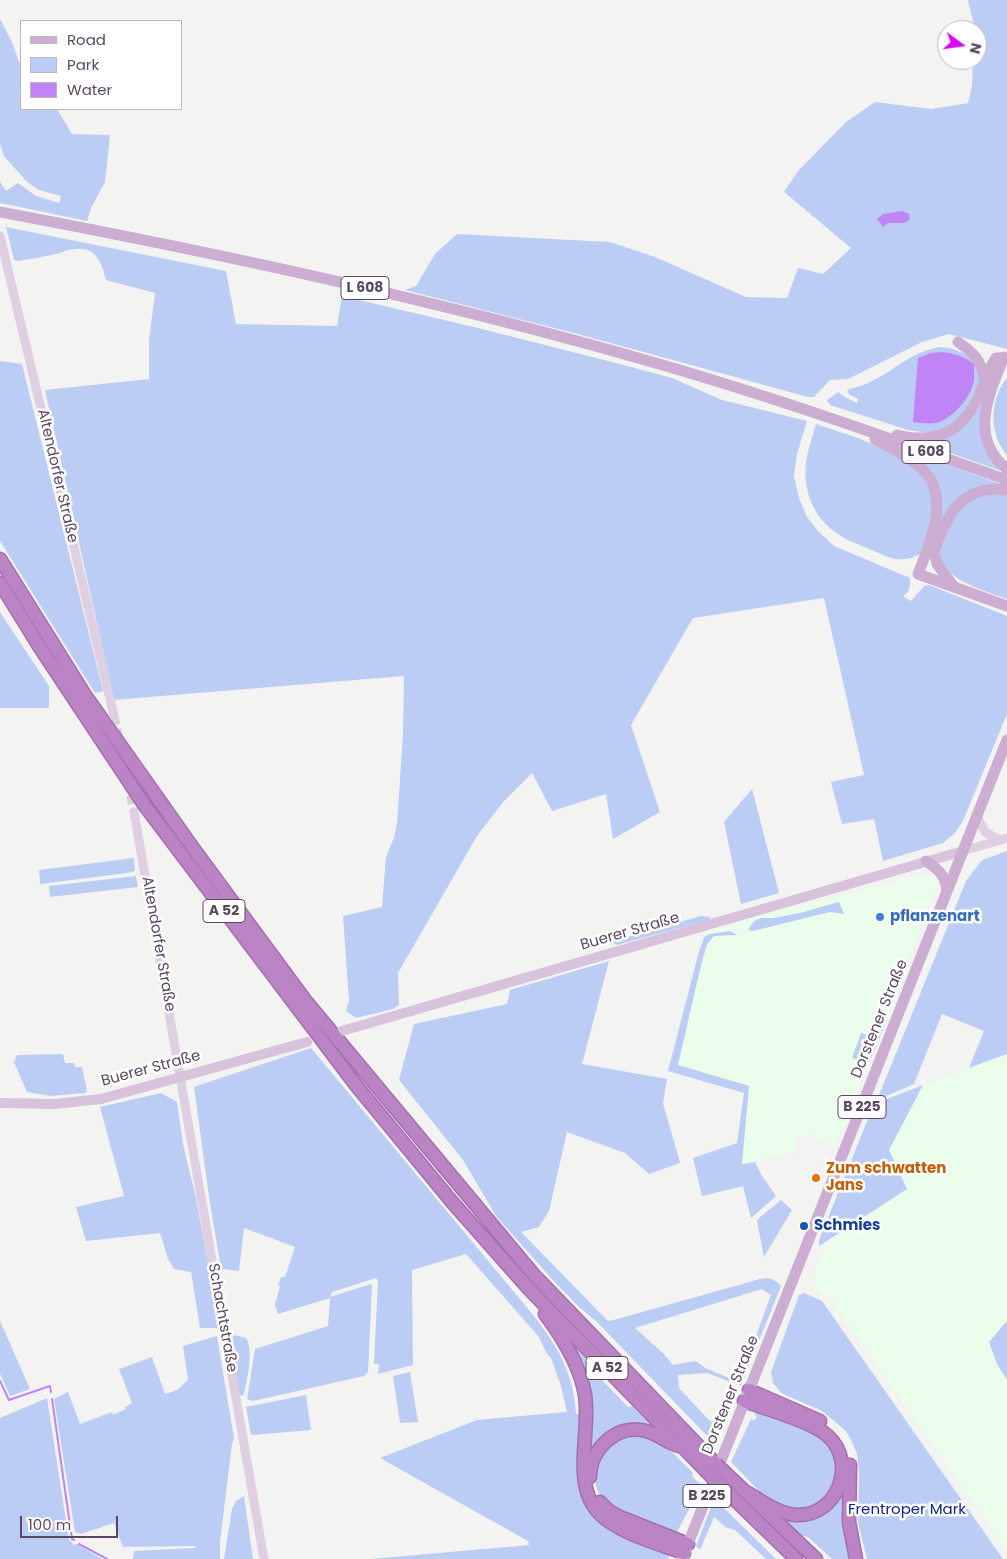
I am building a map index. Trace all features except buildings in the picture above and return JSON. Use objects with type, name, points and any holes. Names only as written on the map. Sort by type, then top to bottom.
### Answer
[{"type":"highway","name":"A 52","points":[[0,559],[90,703],[193,848],[305,1000],[534,1275],[699,1456],[730,1494],[796,1559]]},
{"type":"highway","name":"A 52","points":[[0,583],[39,646],[145,806],[256,954],[387,1123],[452,1202],[529,1288],[684,1447],[748,1493],[816,1559]]},
{"type":"highway","points":[[529,1288],[566,1345],[581,1380],[585,1396],[587,1427],[584,1481],[591,1503],[599,1514],[615,1525],[684,1552]]},
{"type":"highway","points":[[747,1395],[824,1432],[839,1451],[843,1465],[842,1478],[836,1494],[824,1506],[814,1512],[800,1515],[784,1513],[748,1493]]},
{"type":"highway","points":[[747,1395],[801,1412],[821,1422],[831,1429],[844,1446],[850,1467],[849,1522],[856,1559]]},
{"type":"highway","points":[[684,1447],[673,1444],[646,1431],[625,1431],[608,1439],[601,1446],[591,1465],[590,1475],[594,1494],[609,1511],[651,1530],[684,1552]]},
{"type":"main road","name":"L 608","points":[[3,213],[243,260],[485,316],[660,364],[829,417],[1007,480]]},
{"type":"main road","points":[[958,342],[970,350],[977,358],[983,367],[985,380]]},
{"type":"main road","points":[[845,423],[908,438],[936,438],[949,433],[966,417],[978,399],[996,358],[1005,358],[988,402],[984,422],[986,439],[991,450],[1007,469]]},
{"type":"main road","points":[[845,423],[908,458],[922,469],[932,483],[937,499],[936,519],[918,574]]},
{"type":"main road","points":[[918,574],[927,569],[946,522],[960,502],[981,491],[1007,490]]},
{"type":"main road","points":[[934,552],[937,564],[954,587]]},
{"type":"main road","points":[[918,574],[1007,606]]},
{"type":"main road","name":"Dorstener Straße","points":[[684,1552],[1007,740]]},
{"type":"main road","name":"Buerer Straße","points":[[342,1031],[963,851]]},
{"type":"main road","points":[[926,861],[940,871],[944,877],[947,890]]},
{"type":"main road","name":"Buerer Straße","points":[[0,1103],[54,1104],[84,1101],[132,1091],[307,1042]]},
{"type":"street","name":"Altendorfer Straße","points":[[0,236],[114,716]]},
{"type":"street","name":"Altendorfer Straße","points":[[134,812],[181,1076]]},
{"type":"street","name":"Buerer Straße","points":[[977,816],[986,832],[1003,839]]},
{"type":"street","name":"Buerer Straße","points":[[963,851],[1003,839]]},
{"type":"street","name":"Schachtstraße","points":[[181,1076],[264,1559]]},
{"type":"shaded area","points":[[926,874],[937,878],[936,889],[925,914],[885,1025],[835,1146],[817,1140],[816,1134],[796,1137],[797,1151],[794,1153],[742,1164],[737,1143],[744,1093],[668,1071],[705,931]]},
{"type":"shaded area","points":[[1007,1054],[1007,1551],[831,1299],[821,1293],[816,1286],[815,1267],[827,1244],[907,1189],[889,1150],[923,1085]]},
{"type":"green space","points":[[968,0],[1007,0],[1007,349],[949,334],[922,342],[848,379],[830,380],[814,397],[808,397],[574,333],[405,290],[416,286],[435,254],[457,234],[610,242],[655,257],[746,297],[787,298],[798,268],[823,274],[851,248],[784,192],[798,171],[846,122],[875,102],[931,109],[968,103],[972,86],[973,70],[987,70],[987,20],[973,20]]},
{"type":"green space","points":[[0,19],[20,62],[20,110],[58,110],[72,134],[110,135],[105,182],[91,208],[87,221],[0,203],[0,182],[6,191],[18,183],[36,196],[59,203],[61,196],[39,190],[27,182],[4,156],[0,144]]},
{"type":"green space","points":[[6,227],[226,271],[236,324],[337,326],[342,296],[474,327],[672,378],[722,400],[807,421],[797,454],[794,476],[799,498],[807,517],[818,531],[834,546],[910,578],[910,586],[903,596],[911,601],[924,586],[929,585],[1007,616],[1007,714],[963,821],[954,834],[943,843],[883,861],[874,819],[842,824],[831,782],[864,775],[824,598],[693,618],[631,725],[660,812],[613,839],[606,794],[552,811],[532,773],[503,802],[477,836],[398,973],[399,1005],[393,1009],[356,1018],[346,1011],[349,1001],[343,916],[382,907],[386,857],[394,838],[397,823],[403,735],[404,676],[114,700],[45,390],[149,379],[149,340],[155,293],[106,280],[97,257],[88,250],[70,250],[18,261],[14,260]]},
{"type":"green space","points":[[940,347],[950,348],[971,356],[981,380],[961,419],[937,432],[908,430],[830,405],[827,400],[838,392],[857,403],[858,399],[847,392],[849,389],[861,386],[881,376],[920,353]]},
{"type":"green space","points":[[0,361],[22,364],[103,691],[95,693],[0,541]]},
{"type":"green space","points":[[1007,378],[1007,455],[1001,447],[994,427],[994,406],[1001,387]]},
{"type":"green space","points":[[984,398],[981,415],[1007,473],[919,442],[942,438],[959,431],[972,419]]},
{"type":"green space","points":[[816,424],[866,441],[903,459],[928,483],[932,498],[932,513],[920,554],[906,559],[888,557],[843,537],[820,517],[810,499],[806,478],[807,457]]},
{"type":"green space","points":[[900,447],[1003,485],[982,488],[937,533],[938,492]]},
{"type":"green space","points":[[1007,495],[1007,599],[965,583],[944,566],[939,557],[944,536],[963,507],[979,497]]},
{"type":"green space","points":[[0,612],[49,686],[49,708],[0,708]]},
{"type":"green space","points":[[752,789],[779,893],[741,904],[724,822]]},
{"type":"green space","points":[[1007,851],[1007,1054],[969,1068],[984,1031],[942,1014],[914,1084],[877,1100],[966,881],[982,860]]},
{"type":"green space","points":[[134,858],[135,871],[40,884],[39,870]]},
{"type":"green space","points":[[136,876],[138,887],[50,897],[49,886]]},
{"type":"green space","points":[[839,902],[844,914],[830,912],[753,931],[748,930],[754,921],[761,918],[774,918],[800,913]]},
{"type":"green space","points":[[701,916],[711,917],[708,920],[617,945],[610,942]]},
{"type":"green space","points":[[730,931],[737,935],[714,936],[707,944],[678,1065],[749,1086],[742,1164],[755,1162],[776,1196],[751,1218],[743,1186],[702,1196],[693,1158],[737,1143],[744,1093],[668,1071],[704,937],[710,934]]},
{"type":"green space","points":[[609,961],[582,1064],[667,1079],[663,1103],[680,1163],[649,1174],[625,1153],[567,1132],[549,1211],[539,1227],[521,1232],[610,1321],[760,1279],[772,1279],[781,1286],[741,1386],[707,1373],[678,1375],[679,1388],[721,1430],[715,1444],[597,1322],[578,1306],[551,1278],[496,1216],[463,1160],[399,1080],[414,1024],[507,1004],[510,990]],"holes":[[[762,1289],[771,1295],[739,1382],[705,1368],[696,1361],[673,1365],[664,1354],[635,1328]]]},
{"type":"green space","points":[[881,1023],[885,1025],[869,1063],[852,1058],[861,1033],[875,1037]]},
{"type":"green space","points":[[311,1048],[534,1316],[557,1350],[572,1386],[576,1414],[581,1414],[577,1466],[582,1496],[669,1553],[668,1559],[371,1559],[529,1545],[528,1541],[380,1458],[477,1420],[567,1412],[561,1386],[551,1358],[539,1337],[466,1254],[412,1270],[413,1365],[378,1374],[379,1364],[374,1364],[378,1281],[376,1278],[332,1292],[330,1297],[372,1285],[368,1372],[364,1376],[253,1401],[247,1399],[255,1349],[328,1326],[330,1298],[278,1314],[275,1305],[280,1286],[278,1286],[281,1277],[285,1277],[295,1247],[244,1228],[239,1271],[221,1269],[194,1087]]},
{"type":"green space","points":[[63,1054],[65,1063],[74,1063],[75,1067],[82,1067],[87,1091],[85,1093],[51,1096],[27,1092],[14,1062],[17,1055]]},
{"type":"green space","points":[[923,1085],[889,1150],[907,1189],[819,1246],[819,1240],[874,1104]]},
{"type":"green space","points":[[161,1093],[177,1102],[183,1144],[196,1198],[220,1328],[200,1328],[191,1272],[174,1269],[168,1259],[160,1233],[86,1241],[76,1207],[124,1196],[100,1107]]},
{"type":"green space","points":[[781,1200],[792,1210],[764,1257],[757,1221]]},
{"type":"green space","name":"Frentroper Mark","points":[[804,1293],[822,1301],[1003,1559],[867,1559],[858,1523],[859,1472],[857,1454],[852,1442],[846,1431],[822,1411],[781,1393],[773,1383],[771,1372],[799,1295]]},
{"type":"green space","points":[[0,1321],[30,1389],[10,1396],[0,1374]]},
{"type":"green space","points":[[1007,1321],[1007,1380],[997,1364],[989,1342]]},
{"type":"green space","points":[[231,1334],[246,1338],[248,1343],[250,1358],[243,1396],[239,1395],[229,1336]]},
{"type":"green space","points":[[217,1336],[234,1438],[220,1542],[220,1559],[133,1559],[134,1551],[195,1548],[196,1546],[123,1547],[114,1523],[81,1534],[75,1532],[54,1399],[68,1392],[80,1424],[112,1412],[113,1415],[126,1409],[125,1407],[132,1403],[119,1369],[152,1357],[165,1394],[177,1390],[188,1380],[183,1346]]},
{"type":"green space","points":[[565,1336],[585,1357],[585,1362],[628,1407],[632,1406],[658,1432],[633,1426],[589,1460],[590,1422]]},
{"type":"green space","points":[[410,1372],[418,1422],[400,1423],[393,1376]]},
{"type":"green space","points":[[306,1395],[311,1430],[251,1435],[246,1407]]},
{"type":"green space","points":[[47,1398],[69,1540],[73,1545],[77,1544],[102,1559],[0,1559],[0,1418]]},
{"type":"green space","points":[[756,1412],[808,1430],[826,1440],[836,1455],[837,1480],[822,1502],[809,1508],[788,1509],[770,1501],[731,1462],[751,1419],[754,1420],[757,1417]]},
{"type":"green space","points":[[644,1435],[667,1447],[693,1473],[692,1476],[702,1484],[677,1532],[616,1510],[603,1499],[598,1491],[595,1472],[602,1454],[608,1446],[624,1436]]},
{"type":"green space","points":[[843,1484],[854,1559],[832,1559],[808,1537],[801,1536],[776,1513],[803,1517]]},
{"type":"green space","points":[[244,1496],[253,1559],[224,1559],[232,1509],[236,1501]]},
{"type":"green space","points":[[715,1497],[719,1501],[717,1506],[722,1506],[776,1559],[766,1559],[735,1530],[725,1527],[714,1517],[700,1550],[696,1546]]},
{"type":"water","points":[[902,211],[909,214],[910,219],[905,223],[888,223],[883,227],[877,219],[883,214]]},
{"type":"water","points":[[942,352],[959,355],[974,364],[972,387],[961,406],[949,417],[936,423],[913,422],[918,358],[931,353]]},
{"type":"waterway","points":[[0,1381],[9,1400],[50,1386],[51,1392]]},
{"type":"waterway","points":[[52,1399],[72,1539],[74,1540]]},
{"type":"waterway","points":[[79,1544],[107,1559]]},
{"type":"tunnel","points":[[114,716],[134,812]]},
{"type":"place","name":"pflanzenart","points":[[880,917]]},
{"type":"place","name":"Zum schwatten Jans","points":[[816,1178]]},
{"type":"place","name":"Schmies","points":[[804,1226]]}]
